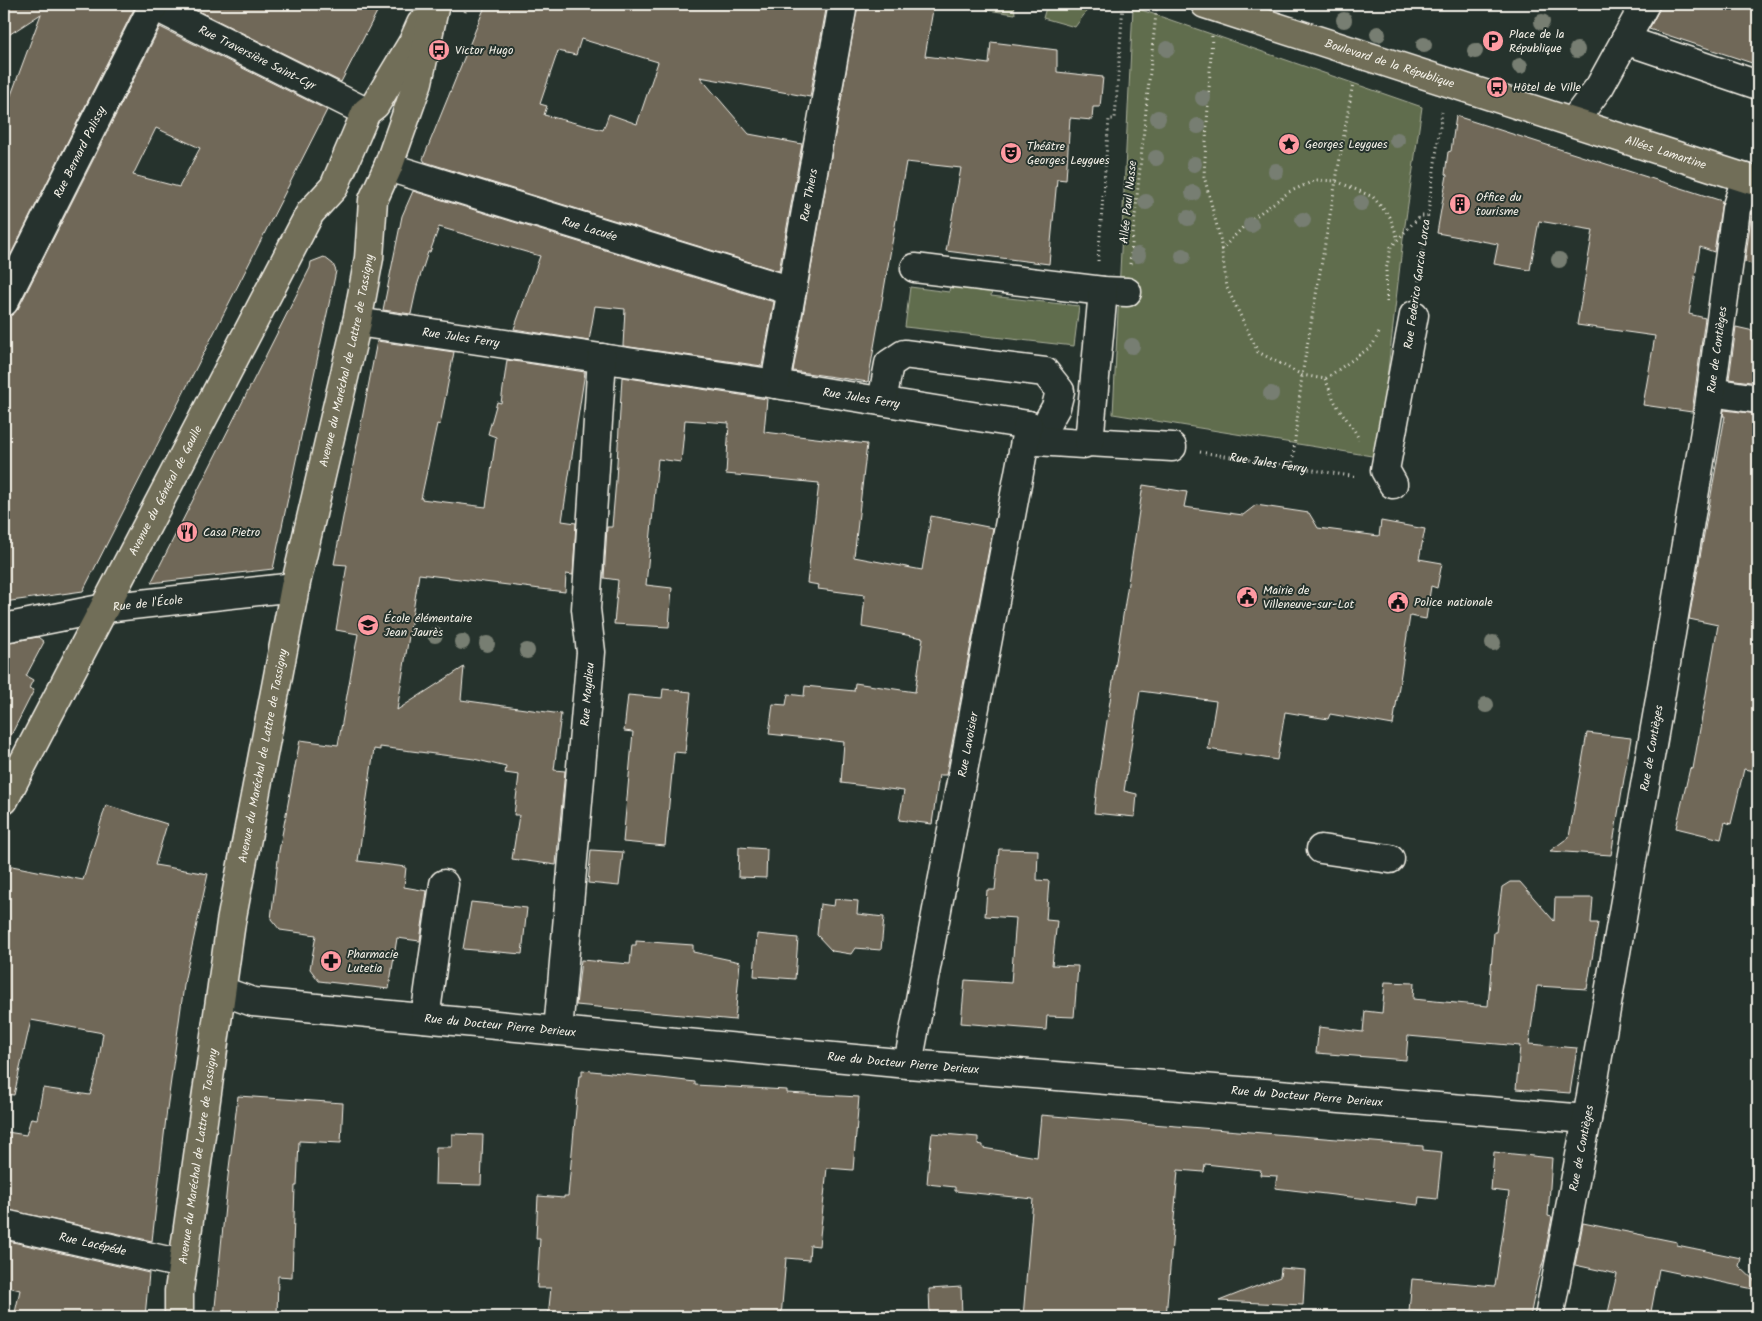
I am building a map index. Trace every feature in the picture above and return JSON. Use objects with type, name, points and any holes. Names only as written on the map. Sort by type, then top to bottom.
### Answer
[{"type":"main road","name":"Avenue du Général de Gaulle","points":[[4,800],[310,213],[334,187],[370,108],[413,42],[430,4]]},
{"type":"main road","points":[[334,187],[340,196],[359,203],[373,200],[388,167],[418,82],[435,4]]},
{"type":"main road","name":"Boulevard de la République","points":[[1210,5],[1573,122]]},
{"type":"main road","points":[[370,108],[384,106],[397,111],[404,123]]},
{"type":"main road","name":"Allées Lamartine","points":[[1573,122],[1752,180]]},
{"type":"main road","name":"Avenue du Maréchal de Lattre de Tassigny","points":[[178,1317],[178,1291],[231,922],[295,586],[357,322],[369,258],[373,200]]},
{"type":"street","name":"Rue Traversière Saint-Cyr","points":[[152,4],[370,108]]},
{"type":"street","name":"Rue Bernard Palissy","points":[[4,302],[152,4]]},
{"type":"street","name":"Rue Thiers","points":[[775,384],[843,4]]},
{"type":"street","points":[[1573,122],[1600,86],[1645,4]]},
{"type":"street","points":[[1625,40],[1758,85]]},
{"type":"street","name":"Rue Lacuée","points":[[388,167],[792,291]]},
{"type":"street","name":"Rue de Contièges","points":[[1549,1317],[1587,1119],[1711,392],[1736,209],[1752,180]]},
{"type":"street","points":[[914,268],[1109,291],[1089,442]]},
{"type":"street","name":"Rue Federico Garcia Lorca","points":[[1393,484],[1386,470],[1414,315]]},
{"type":"street","name":"Rue Jules Ferry","points":[[357,322],[775,384],[882,402],[1083,444],[1089,442],[1172,447]]},
{"type":"street","name":"Rue Lavoisier","points":[[882,402],[889,364],[904,354],[1046,372],[1060,391],[1056,407],[1033,433],[908,1064]]},
{"type":"street","name":"Rue Maydieu","points":[[558,1031],[591,652],[586,609],[602,358]]},
{"type":"street","points":[[1711,392],[1758,399]]},
{"type":"street","name":"Rue de l'École","points":[[4,628],[105,608],[295,586]]},
{"type":"street","points":[[1321,849],[1390,859]]},
{"type":"street","points":[[425,1018],[444,884]]},
{"type":"street","name":"Rue du Docteur Pierre Derieux","points":[[222,991],[253,1002],[908,1064],[1587,1119]]},
{"type":"street","name":"Rue Lacépéde","points":[[4,1224],[182,1264]]},
{"type":"path","points":[[1109,291],[1109,118],[1115,119],[1123,4]]},
{"type":"path","points":[[1150,4],[1157,5]]},
{"type":"path","name":"Allée Paul Nasse","points":[[1109,291],[1157,5]]},
{"type":"path","points":[[1210,5],[1204,176],[1221,250],[1227,288],[1258,352],[1302,375],[1325,379],[1372,346],[1383,328]]},
{"type":"path","points":[[1292,467],[1302,375],[1359,53]]},
{"type":"path","name":"Rue Federico Garcia Lorca","points":[[1414,315],[1446,81]]},
{"type":"path","points":[[1221,250],[1249,221],[1289,192],[1316,180],[1336,182],[1373,197],[1390,217],[1398,239]]},
{"type":"path","points":[[1388,308],[1386,270],[1391,247],[1421,216],[1427,216]]},
{"type":"path","points":[[1325,379],[1348,423],[1358,434],[1360,442]]},
{"type":"path","name":"Rue Jules Ferry","points":[[1172,447],[1358,478],[1359,468]]},
{"type":"green space","points":[[985,4],[1014,4],[1015,14],[987,10]]},
{"type":"green space","points":[[1047,4],[1092,4],[1075,27],[1043,18]]},
{"type":"green space","points":[[1133,7],[1422,107],[1403,239],[1378,457],[1113,414]]},
{"type":"green space","points":[[951,278],[993,283],[991,296],[1079,306],[1074,346],[905,327],[910,287],[949,292]]},
{"type":"building","points":[[4,4],[135,4],[135,7],[4,268],[4,114],[41,14],[4,38]]},
{"type":"building","points":[[184,4],[381,4],[341,82]]},
{"type":"building","points":[[486,4],[827,4],[810,97],[700,77],[749,134],[802,144],[779,271],[425,162],[423,159]],"holes":[[[581,39],[658,62],[637,124],[609,114],[603,130],[544,115],[547,106],[540,104],[558,51],[576,55]]]},
{"type":"building","points":[[858,4],[934,4],[925,56],[989,64],[991,42],[1057,50],[1057,72],[1103,77],[1100,107],[1093,107],[1092,120],[1070,118],[1066,180],[1057,179],[1049,264],[946,251],[961,168],[906,162],[868,382],[793,371]]},
{"type":"building","points":[[1662,4],[1758,4],[1758,65],[1649,29]]},
{"type":"building","points":[[160,27],[327,110],[83,591],[4,602],[4,317],[12,315],[18,309]],"holes":[[[156,128],[200,148],[179,187],[133,175]]]},
{"type":"building","points":[[1456,116],[1722,201],[1714,252],[1700,247],[1689,314],[1705,318],[1692,412],[1643,405],[1655,336],[1577,325],[1593,230],[1539,221],[1530,270],[1494,264],[1498,244],[1437,233],[1447,175],[1445,174],[1448,152],[1451,151]]},
{"type":"building","points":[[413,191],[774,302],[762,366],[623,346],[625,309],[595,306],[589,341],[514,329],[540,256],[439,227],[430,252],[428,252],[417,286],[411,314],[383,310],[402,216]]},
{"type":"building","points":[[1752,210],[1758,212],[1758,266],[1745,262]]},
{"type":"building","points":[[324,257],[333,264],[336,271],[273,569],[151,583],[310,268],[311,262]]},
{"type":"building","points":[[1736,327],[1758,332],[1758,383],[1729,379]]},
{"type":"building","points":[[377,341],[454,352],[440,425],[437,424],[421,499],[486,507],[496,437],[488,434],[497,402],[501,403],[507,360],[585,372],[562,521],[576,523],[573,575],[566,574],[565,592],[419,574],[397,710],[464,667],[461,700],[561,714],[554,770],[565,771],[556,865],[512,859],[519,815],[514,815],[519,775],[505,773],[506,767],[474,759],[380,747],[380,750],[374,749],[358,861],[406,867],[404,887],[427,891],[420,941],[397,938],[389,989],[319,981],[310,969],[316,935],[280,930],[271,919],[279,851],[300,740],[338,745],[358,634],[336,630],[347,565],[334,564]]},
{"type":"building","points":[[622,377],[767,399],[764,432],[867,444],[854,557],[922,570],[931,516],[993,528],[946,775],[939,775],[932,824],[899,820],[904,791],[841,783],[844,742],[769,734],[773,704],[786,705],[788,694],[804,696],[805,686],[854,691],[855,683],[915,692],[923,638],[862,627],[865,595],[818,589],[819,585],[807,583],[819,483],[726,474],[729,423],[685,420],[681,462],[658,459],[646,585],[672,588],[669,627],[614,624],[618,580],[604,578],[607,527],[612,527]]},
{"type":"building","points":[[1724,410],[1758,414],[1758,772],[1744,769],[1731,824],[1725,822],[1721,839],[1676,828],[1690,768],[1693,769],[1718,625],[1689,619],[1725,416],[1723,416]]},
{"type":"building","name":"Mairie de Villeneuve-sur-Lot","points":[[1143,485],[1187,492],[1184,507],[1243,515],[1256,505],[1309,513],[1318,528],[1379,536],[1381,521],[1425,529],[1419,559],[1442,563],[1437,588],[1431,586],[1426,619],[1410,616],[1393,725],[1330,714],[1328,719],[1285,712],[1277,760],[1208,749],[1216,701],[1140,691],[1124,791],[1137,794],[1135,817],[1094,813]]},
{"type":"building","points":[[38,637],[44,642],[26,676],[33,680],[29,688],[34,690],[4,749],[4,643]]},
{"type":"building","points":[[663,689],[691,692],[685,753],[674,752],[665,846],[623,842],[633,732],[624,731],[628,695],[662,698]]},
{"type":"building","points":[[1587,733],[1631,738],[1611,855],[1550,851],[1569,837]]},
{"type":"building","points":[[106,805],[167,824],[155,865],[208,874],[185,978],[167,1109],[152,1241],[4,1209],[4,1157],[7,1132],[26,1135],[31,1118],[37,1119],[43,1088],[90,1095],[98,1066],[103,1033],[31,1020],[14,1095],[4,1094],[4,882],[12,866],[83,880]]},
{"type":"building","points":[[739,847],[767,849],[766,878],[738,877]]},
{"type":"building","points":[[999,849],[1038,850],[1037,880],[1049,881],[1046,920],[1057,921],[1052,965],[1078,966],[1074,1017],[1047,1016],[1046,1030],[961,1023],[965,980],[1011,983],[1016,918],[985,916],[987,890],[995,890]]},
{"type":"building","points":[[591,850],[623,852],[619,886],[588,883]]},
{"type":"building","points":[[1510,882],[1520,882],[1554,921],[1555,898],[1593,898],[1591,923],[1598,923],[1587,989],[1537,986],[1529,1044],[1577,1048],[1570,1093],[1516,1089],[1520,1046],[1408,1036],[1406,1060],[1316,1053],[1319,1027],[1363,1032],[1365,1011],[1382,1013],[1385,982],[1414,983],[1413,999],[1488,1006],[1494,932],[1496,932],[1502,887]]},
{"type":"building","points":[[835,899],[858,901],[857,914],[884,917],[881,950],[855,948],[851,954],[832,951],[817,935],[820,904],[834,906]]},
{"type":"building","points":[[471,902],[527,908],[522,954],[463,949]]},
{"type":"building","points":[[757,934],[798,938],[795,979],[754,976]]},
{"type":"building","points":[[636,941],[693,945],[693,952],[740,962],[735,1020],[576,1005],[581,960],[630,964],[632,945],[636,945]]},
{"type":"building","points":[[582,1070],[695,1082],[695,1085],[787,1090],[787,1093],[859,1097],[853,1170],[827,1168],[819,1246],[810,1245],[809,1260],[786,1258],[781,1317],[548,1317],[551,1288],[537,1288],[540,1238],[536,1238],[538,1196],[564,1198],[564,1196],[568,1196],[579,1076],[582,1076]]},
{"type":"building","points":[[238,1096],[343,1103],[341,1143],[299,1141],[297,1186],[295,1186],[292,1277],[278,1276],[277,1317],[214,1317]]},
{"type":"building","points":[[1041,1115],[1423,1146],[1423,1150],[1442,1152],[1437,1199],[1419,1197],[1418,1205],[1275,1188],[1277,1176],[1260,1175],[1261,1170],[1205,1164],[1204,1172],[1178,1170],[1166,1317],[1023,1317],[1033,1199],[955,1191],[955,1187],[927,1184],[929,1159],[932,1133],[978,1137],[978,1144],[983,1145],[983,1148],[1037,1157]]},
{"type":"building","points":[[452,1134],[483,1135],[481,1185],[435,1184],[436,1147],[452,1147]]},
{"type":"building","points":[[1494,1152],[1552,1158],[1548,1216],[1552,1217],[1530,1317],[1409,1311],[1412,1279],[1495,1286],[1509,1192],[1491,1190]]},
{"type":"building","points":[[1583,1223],[1677,1242],[1677,1245],[1741,1258],[1739,1266],[1758,1284],[1758,1290],[1659,1269],[1650,1317],[1607,1317],[1617,1274],[1575,1265]]},
{"type":"building","points":[[4,1240],[149,1273],[145,1317],[14,1317],[20,1290],[4,1286]]},
{"type":"building","points":[[1281,1268],[1305,1270],[1303,1305],[1219,1301],[1280,1277]]},
{"type":"building","points":[[961,1287],[962,1317],[930,1317],[929,1289]]},
{"type":"place","name":"Place de la République","points":[[1493,41]]},
{"type":"place","name":"Victor Hugo","points":[[439,50]]},
{"type":"place","name":"Hôtel de Ville","points":[[1497,87]]},
{"type":"place","name":"Georges Leygues","points":[[1289,144]]},
{"type":"place","name":"Théâtre Georges Leygues","points":[[1011,153]]},
{"type":"place","name":"Office du tourisme","points":[[1460,204]]},
{"type":"place","name":"Casa Pietro","points":[[187,532]]},
{"type":"place","name":"Mairie de Villeneuve-sur-Lot","points":[[1247,597]]},
{"type":"place","name":"Police nationale","points":[[1398,602]]},
{"type":"place","name":"École élémentaire Jean Jaurès","points":[[368,625]]},
{"type":"place","name":"Pharmacie Lutetia","points":[[331,961]]}]
